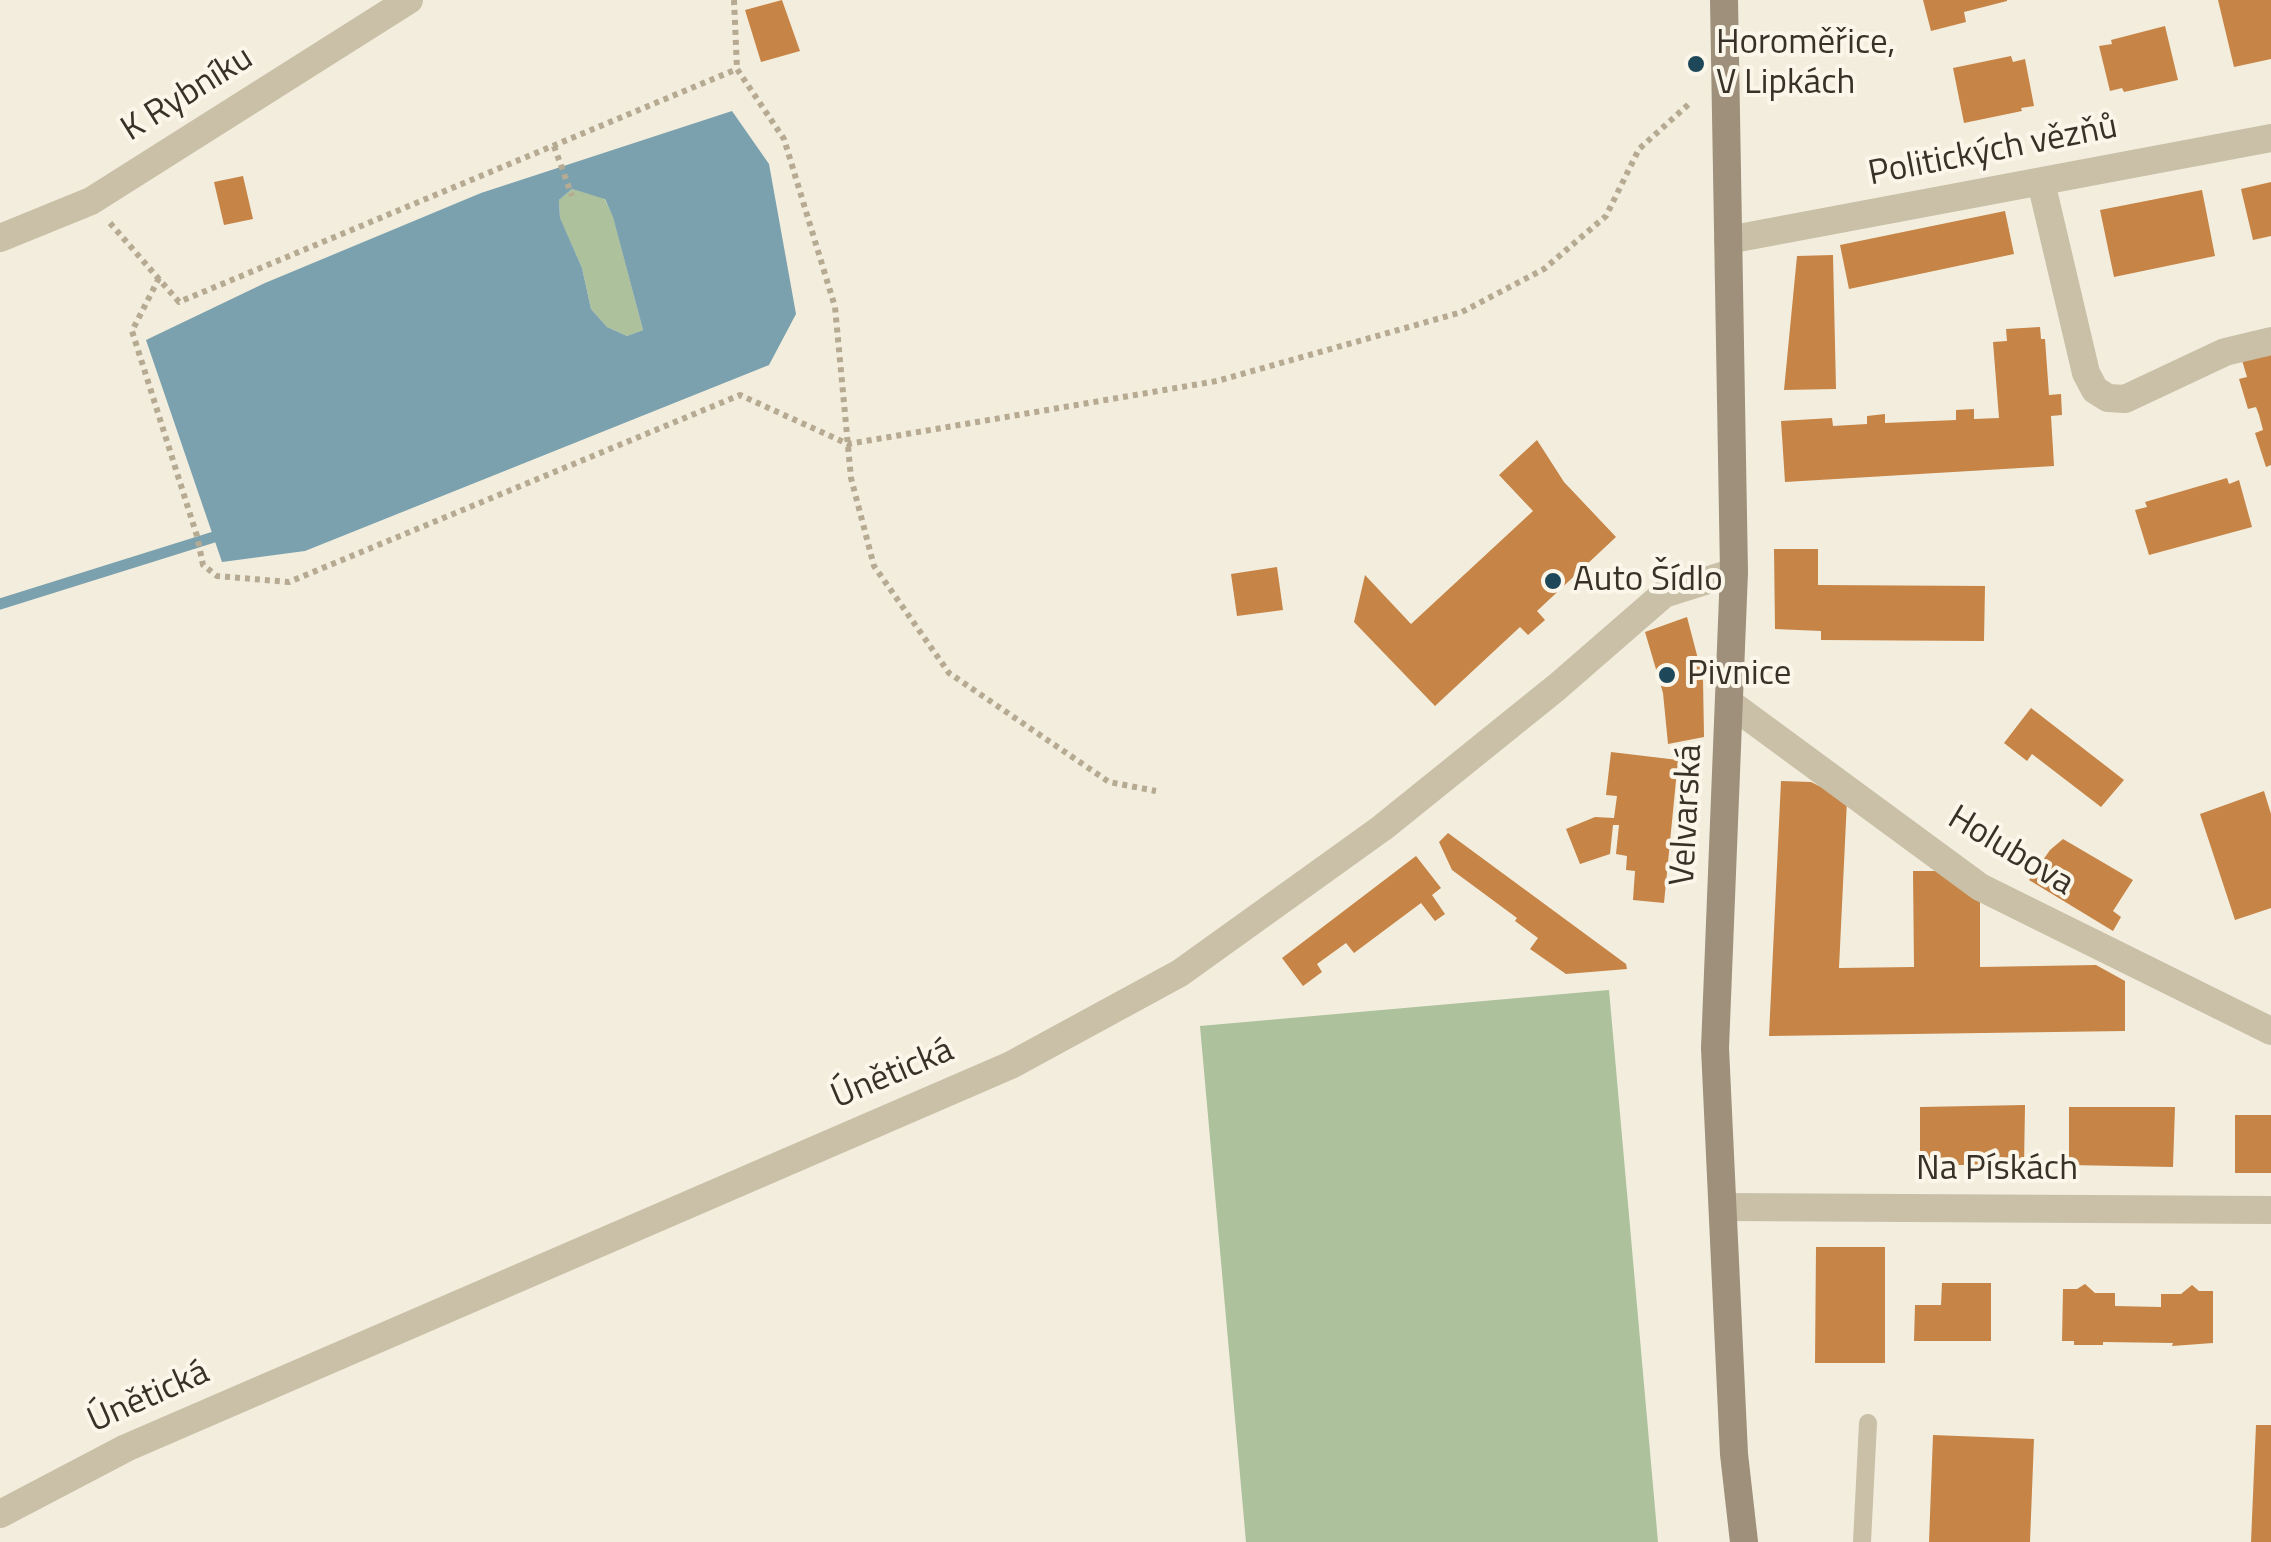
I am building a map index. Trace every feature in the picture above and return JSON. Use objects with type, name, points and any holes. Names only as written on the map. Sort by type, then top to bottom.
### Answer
[{"type":"main road","name":"Velvarská","points":[[1724,0],[1734,572],[1715,1048],[1734,1454],[1744,1542]]},
{"type":"street","name":"K Rybníku","points":[[0,238],[91,200],[409,0]]},
{"type":"street","name":"Politických vězňů","points":[[1728,240],[2271,138]]},
{"type":"street","points":[[2041,182],[2086,373],[2095,390],[2108,398],[2124,399],[2225,352],[2271,342]]},
{"type":"street","name":"Únětická","points":[[0,1514],[126,1448],[1012,1065],[1164,982],[1238,934],[1382,828],[1557,687],[1664,594],[1734,572]]},
{"type":"street","name":"Holubova","points":[[1731,704],[1980,887],[2271,1031]]},
{"type":"street","name":"Na Pískách","points":[[1723,1207],[2271,1210]]},
{"type":"lane","points":[[1862,1542],[1868,1422]]},
{"type":"path","points":[[734,0],[736,69],[784,139],[835,308],[851,478],[874,566],[949,673],[1109,782],[1156,791]]},
{"type":"path","points":[[91,200],[179,302],[555,149],[736,69]]},
{"type":"path","points":[[159,278],[132,330],[203,565],[217,576],[290,582],[740,395],[848,444],[1217,381],[1462,312],[1544,269],[1606,216],[1639,149],[1690,103]]},
{"type":"path","points":[[555,149],[572,196]]},
{"type":"green space","points":[[572,189],[604,198],[613,216],[643,330],[627,336],[607,327],[591,309],[582,268],[560,219],[559,200]]},
{"type":"green space","points":[[1609,990],[1658,1542],[1246,1542],[1200,1026]]},
{"type":"water","points":[[732,111],[769,164],[796,314],[769,365],[305,551],[222,562],[146,340],[265,283],[481,193]],"holes":[[[572,189],[605,199],[643,330],[627,336],[607,327],[591,309],[582,268],[560,218],[559,200]]]},
{"type":"building","points":[[782,0],[800,51],[761,62],[745,10]]},
{"type":"building","points":[[1923,0],[2007,1],[1964,12],[1966,22],[1931,31]]},
{"type":"building","points":[[2218,0],[2271,0],[2271,59],[2234,67]]},
{"type":"building","points":[[2165,26],[2178,80],[2124,92],[2122,88],[2110,91],[2099,46]]},
{"type":"building","points":[[2011,56],[2013,62],[2025,59],[2034,106],[1964,123],[1953,68]]},
{"type":"building","points":[[243,176],[253,219],[224,225],[214,182]]},
{"type":"building","points":[[2271,182],[2271,236],[2253,240],[2241,189]]},
{"type":"building","points":[[2202,190],[2215,256],[2114,277],[2100,210]]},
{"type":"building","points":[[2005,211],[2014,254],[1849,289],[1840,245]]},
{"type":"building","points":[[1833,255],[1836,389],[1784,390],[1797,256]]},
{"type":"building","points":[[2040,327],[2041,339],[2045,339],[2049,395],[2061,394],[2062,415],[2051,416],[2054,466],[1785,482],[1781,421],[1832,418],[1833,426],[1867,424],[1867,416],[1885,414],[1885,423],[1956,420],[1956,410],[1974,409],[1974,419],[1999,418],[1993,342],[2007,341],[2006,329]]},
{"type":"building","points":[[2271,348],[2271,465],[2266,467],[2255,433],[2263,430],[2259,415],[2256,407],[2248,409],[2239,379],[2247,377],[2241,357]]},
{"type":"building","points":[[1537,440],[1564,482],[1616,537],[1537,611],[1545,620],[1528,635],[1520,627],[1435,706],[1354,622],[1365,575],[1411,624],[1533,511],[1499,475]]},
{"type":"building","points":[[2227,478],[2229,484],[2239,480],[2252,527],[2149,555],[2135,510],[2147,507],[2145,502]]},
{"type":"building","points":[[1774,549],[1818,549],[1818,585],[1985,586],[1984,641],[1821,640],[1821,631],[1775,629]]},
{"type":"building","points":[[1277,567],[1283,610],[1237,616],[1231,574]]},
{"type":"building","points":[[1687,617],[1703,678],[1704,737],[1668,744],[1663,693],[1645,632]]},
{"type":"building","points":[[2031,708],[2124,780],[2101,807],[2032,754],[2027,761],[2004,743]]},
{"type":"building","points":[[1611,752],[1678,760],[1664,903],[1633,900],[1635,871],[1626,870],[1627,856],[1616,854],[1619,825],[1613,825],[1610,854],[1580,864],[1566,829],[1595,817],[1614,818],[1617,796],[1606,795]]},
{"type":"building","points":[[1781,781],[1811,782],[1847,800],[1839,968],[1914,967],[1913,871],[1952,871],[1980,891],[1980,967],[2096,965],[2125,981],[2125,1031],[1769,1036]]},
{"type":"building","points":[[2264,791],[2271,814],[2271,908],[2235,920],[2200,814]]},
{"type":"building","points":[[1448,833],[1626,964],[1627,969],[1566,974],[1530,949],[1538,938],[1452,870],[1439,842]]},
{"type":"building","points":[[2063,839],[2133,880],[2113,911],[2121,917],[2113,931],[2029,880]]},
{"type":"building","points":[[1416,856],[1441,888],[1432,895],[1445,914],[1435,921],[1421,903],[1354,953],[1346,943],[1317,964],[1322,972],[1303,986],[1282,958]]},
{"type":"building","points":[[2025,1105],[2024,1165],[1920,1165],[1920,1107]]},
{"type":"building","points":[[2069,1107],[2175,1107],[2173,1167],[2069,1165]]},
{"type":"building","points":[[2235,1115],[2271,1115],[2271,1173],[2235,1173]]},
{"type":"building","points":[[1816,1247],[1885,1247],[1885,1363],[1815,1363]]},
{"type":"building","points":[[1942,1283],[1991,1283],[1991,1341],[1914,1341],[1915,1305],[1941,1305]]},
{"type":"building","points":[[2085,1284],[2095,1293],[2115,1293],[2115,1306],[2161,1307],[2161,1294],[2181,1294],[2192,1285],[2199,1291],[2213,1291],[2213,1343],[2074,1345],[2074,1341],[2062,1341],[2063,1289],[2077,1289]]},
{"type":"building","points":[[2256,1425],[2271,1425],[2271,1542],[2251,1542]]},
{"type":"building","points":[[1933,1435],[2034,1439],[2030,1542],[1929,1542]]},
{"type":"waterway","points":[[0,604],[214,537]]},
{"type":"place","name":"Horoměřice, V Lipkách","points":[[1696,64]]},
{"type":"place","name":"Auto Šídlo","points":[[1553,581]]},
{"type":"place","name":"Pivnice","points":[[1667,675]]}]
